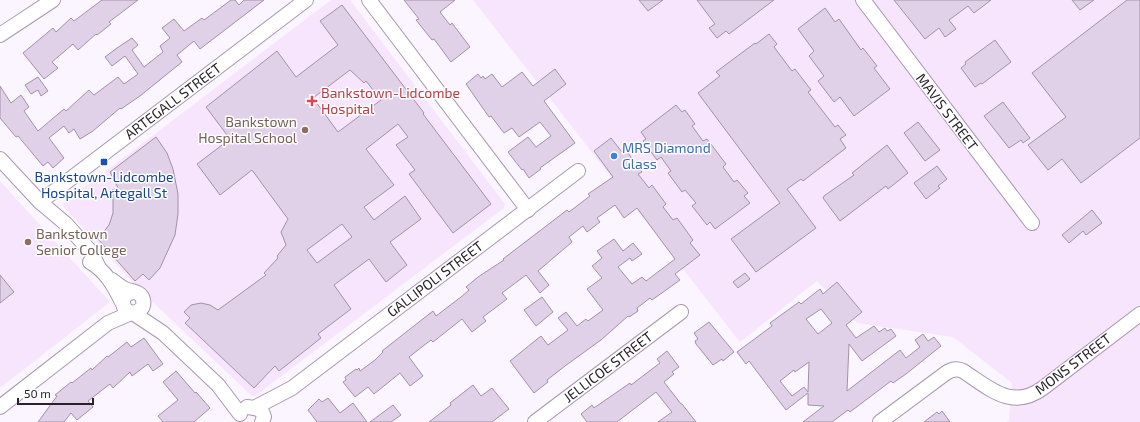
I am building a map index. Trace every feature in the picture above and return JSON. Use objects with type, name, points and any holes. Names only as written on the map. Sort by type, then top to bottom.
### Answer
[{"type":"street","points":[[0,35],[53,0]]},
{"type":"street","name":"ARTEGALL STREET","points":[[40,202],[306,0]]},
{"type":"street","points":[[369,0],[528,210]]},
{"type":"street","name":"MAVIS STREET","points":[[863,0],[1032,223]]},
{"type":"street","points":[[0,159],[40,202],[66,224],[91,252],[98,266],[110,279],[130,307],[163,333],[218,385],[260,416]]},
{"type":"street","name":"GALLIPOLI STREET","points":[[239,418],[243,408],[260,416],[292,388],[578,171]]},
{"type":"street","points":[[110,279],[133,292],[125,295],[130,307]]},
{"type":"street","points":[[0,407],[130,307]]},
{"type":"street","name":"JELLICOE STREET","points":[[535,422],[681,312]]},
{"type":"street","name":"MONS STREET","points":[[880,422],[938,378],[953,370],[963,371],[1000,395],[1015,398],[1030,396],[1046,386],[1140,314]]},
{"type":"street","points":[[218,385],[239,418]]},
{"type":"shaded area","name":"Bankstown-Lidcombe Hospital","points":[[331,0],[350,0],[505,204],[504,208],[255,396],[252,396],[141,291],[63,206],[64,203]]},
{"type":"shaded area","points":[[473,0],[1140,0],[1140,422],[1006,422],[1009,420],[1012,383],[953,337],[857,323],[817,281],[740,342]]},
{"type":"shaded area","name":"Bankstown Senior College","points":[[0,181],[110,302],[0,388]]},
{"type":"building","points":[[102,0],[138,0],[109,22],[111,24],[97,35],[96,34],[78,50],[73,44],[52,62],[58,68],[44,79],[23,53],[53,28],[56,32],[71,18],[74,21]]},
{"type":"building","points":[[231,0],[235,0],[239,5],[244,0],[264,0],[200,49],[194,41],[177,55],[182,62],[140,96],[121,109],[120,108],[93,131],[80,139],[74,129],[69,133],[64,126],[49,138],[64,158],[53,168],[48,162],[43,166],[18,136],[16,137],[0,118],[0,86],[11,103],[21,95],[29,107],[24,111],[38,131],[64,109],[66,111],[89,90],[94,95],[118,77],[124,84],[138,74],[125,56],[112,66],[105,57],[117,48],[132,38],[138,45],[132,50],[144,67],[163,52],[160,46],[170,38],[162,28],[174,19],[184,31],[202,18],[204,20]]},
{"type":"building","points":[[404,0],[455,0],[440,12],[450,25],[452,23],[470,47],[451,62],[434,39],[432,40],[416,20],[419,19]]},
{"type":"building","points":[[639,0],[663,0],[648,11]]},
{"type":"building","points":[[697,0],[774,0],[729,34],[726,31],[717,38],[709,28],[715,24]]},
{"type":"building","points":[[894,0],[991,0],[974,13],[968,6],[949,20],[956,29],[945,37],[939,28],[925,39]]},
{"type":"building","points":[[1072,0],[1094,0],[1080,10]]},
{"type":"building","points":[[1127,0],[1140,0],[1140,138],[1081,183],[1062,159],[1048,170],[1028,145],[1066,117],[1032,73]]},
{"type":"building","points":[[342,5],[491,204],[453,233],[409,174],[415,170],[396,145],[408,137],[398,124],[366,149],[394,185],[364,207],[374,220],[405,196],[421,219],[390,242],[407,265],[386,282],[369,259],[334,285],[351,309],[318,334],[321,338],[279,371],[275,366],[254,388],[185,323],[190,318],[184,312],[191,305],[201,303],[210,305],[218,310],[266,275],[264,273],[278,258],[277,256],[286,245],[281,232],[288,219],[252,170],[220,195],[197,164],[230,139],[206,107],[277,51],[296,77],[338,45],[320,21]],"holes":[[[350,70],[364,83],[366,81],[381,100],[338,132],[313,98]],[[342,224],[352,237],[317,263],[307,250]]]},
{"type":"building","points":[[825,8],[835,22],[839,19],[861,50],[863,48],[877,66],[874,68],[890,89],[854,116],[840,97],[834,102],[818,81],[824,76],[809,56],[814,51],[798,29]]},
{"type":"building","points":[[769,34],[777,44],[774,47],[792,71],[795,69],[811,90],[808,92],[835,127],[838,125],[846,135],[840,139],[846,148],[803,181],[801,179],[787,189],[816,228],[756,272],[731,239],[780,203],[698,93],[720,76],[716,72]]},
{"type":"building","points":[[995,40],[1011,62],[982,84],[981,83],[975,87],[961,68],[966,64],[965,62]]},
{"type":"building","points":[[555,69],[566,84],[544,101],[575,143],[540,168],[541,169],[529,178],[508,152],[528,137],[536,147],[551,136],[540,122],[519,137],[512,128],[504,133],[491,116],[489,117],[466,84],[478,74],[481,78],[483,76],[485,79],[492,74],[502,87],[522,72],[533,86]]},
{"type":"building","points":[[38,77],[48,91],[41,96],[38,90],[31,94],[25,85]]},
{"type":"building","points":[[1003,102],[1030,138],[1023,143],[1021,140],[1009,148],[984,116]]},
{"type":"building","points":[[676,105],[682,112],[685,110],[695,124],[692,126],[703,141],[707,139],[726,164],[723,167],[734,182],[737,180],[748,193],[744,196],[750,203],[715,229],[710,222],[707,225],[692,206],[696,203],[685,190],[682,192],[668,173],[671,171],[661,157],[657,160],[643,141],[646,139],[641,132]]},
{"type":"building","points":[[918,122],[940,150],[925,161],[904,133]]},
{"type":"building","points":[[156,137],[167,153],[173,169],[178,194],[178,214],[175,235],[160,268],[149,280],[143,274],[135,281],[98,239],[109,225],[113,213],[112,190],[118,188],[110,172]]},
{"type":"building","points":[[611,138],[622,152],[625,149],[642,172],[638,174],[649,188],[652,185],[666,204],[663,207],[673,220],[677,218],[693,240],[690,243],[700,255],[675,274],[680,280],[652,300],[650,298],[637,308],[638,311],[629,317],[628,316],[601,340],[547,380],[548,382],[534,393],[510,361],[541,336],[548,345],[568,330],[558,318],[566,312],[577,326],[586,319],[588,321],[603,310],[587,289],[602,278],[592,266],[602,258],[597,251],[614,239],[623,251],[633,243],[642,254],[632,261],[630,258],[618,267],[632,284],[642,277],[646,281],[675,259],[637,208],[624,218],[615,205],[597,218],[600,222],[587,232],[583,226],[569,237],[572,242],[538,271],[549,285],[540,293],[526,275],[502,293],[507,299],[483,317],[486,321],[472,332],[462,319],[433,342],[431,340],[409,357],[423,376],[410,386],[400,373],[374,394],[368,387],[355,397],[343,382],[346,380],[345,377],[356,369],[357,370],[359,368],[360,371],[375,360],[383,352],[382,351],[433,311],[436,316],[469,290],[466,287],[478,277],[504,260],[503,259],[567,210],[569,212],[590,196],[588,194],[613,177],[594,151]]},
{"type":"building","points":[[887,145],[908,173],[888,189],[886,186],[840,221],[823,198],[824,196],[854,175],[852,173]]},
{"type":"building","points":[[937,166],[947,179],[938,186],[940,188],[926,199],[914,183]]},
{"type":"building","points":[[1092,210],[1102,223],[1086,235],[1083,231],[1069,243],[1062,235]]},
{"type":"building","points":[[745,273],[750,279],[738,288],[733,282]]},
{"type":"building","points":[[0,275],[14,292],[0,303]]},
{"type":"building","points":[[837,282],[862,312],[846,325],[856,338],[874,326],[879,332],[885,328],[887,331],[891,329],[896,336],[862,361],[849,344],[847,391],[900,350],[906,358],[920,347],[915,340],[923,334],[928,341],[934,337],[941,346],[906,374],[893,383],[891,381],[850,412],[848,410],[832,422],[803,422],[824,406],[808,405],[808,393],[786,410],[749,361],[746,364],[737,352],[772,326],[770,323],[799,302],[801,304],[820,289],[823,294]],"holes":[[[821,309],[832,323],[818,334],[806,319]],[[809,362],[808,392],[804,387],[792,396],[780,381],[794,370],[795,372]]]},
{"type":"building","points":[[542,297],[553,312],[536,326],[524,310]]},
{"type":"building","points":[[709,322],[734,352],[723,361],[722,359],[713,365],[696,344],[695,341],[698,339],[694,333]]},
{"type":"building","points":[[144,338],[163,364],[153,371],[148,364],[132,376],[130,372],[113,388],[110,384],[88,401],[93,407],[77,420],[71,413],[64,422],[38,422],[57,396],[55,395],[71,382],[72,383],[91,368],[92,370],[107,356],[108,357],[127,342],[131,347]]},
{"type":"building","points":[[667,351],[679,367],[672,372],[674,374],[664,382],[696,422],[658,422],[672,412],[656,392],[617,422],[587,422],[581,414],[592,405],[594,408],[630,383],[631,385],[660,363],[657,359]]},
{"type":"building","points":[[176,371],[210,408],[194,422],[163,422],[158,416],[178,400],[163,382]]},
{"type":"building","points":[[473,385],[481,396],[492,388],[509,409],[492,422],[429,422],[451,405],[450,403]]},
{"type":"building","points":[[328,398],[340,413],[353,403],[367,422],[317,422],[308,410],[319,399],[322,402]]},
{"type":"building","points":[[393,405],[401,415],[391,422],[370,422]]},
{"type":"building","points":[[942,411],[950,422],[924,422],[937,412],[939,414]]},
{"type":"place","name":"Bankstown-Lidcombe Hospital","points":[[312,101]]},
{"type":"place","name":"Bankstown Hospital School","points":[[305,130]]},
{"type":"place","name":"MRS Diamond Glass","points":[[614,156]]},
{"type":"place","name":"Bankstown-Lidcombe Hospital, Artegall St","points":[[104,162]]},
{"type":"place","name":"Bankstown Senior College","points":[[28,242]]}]
